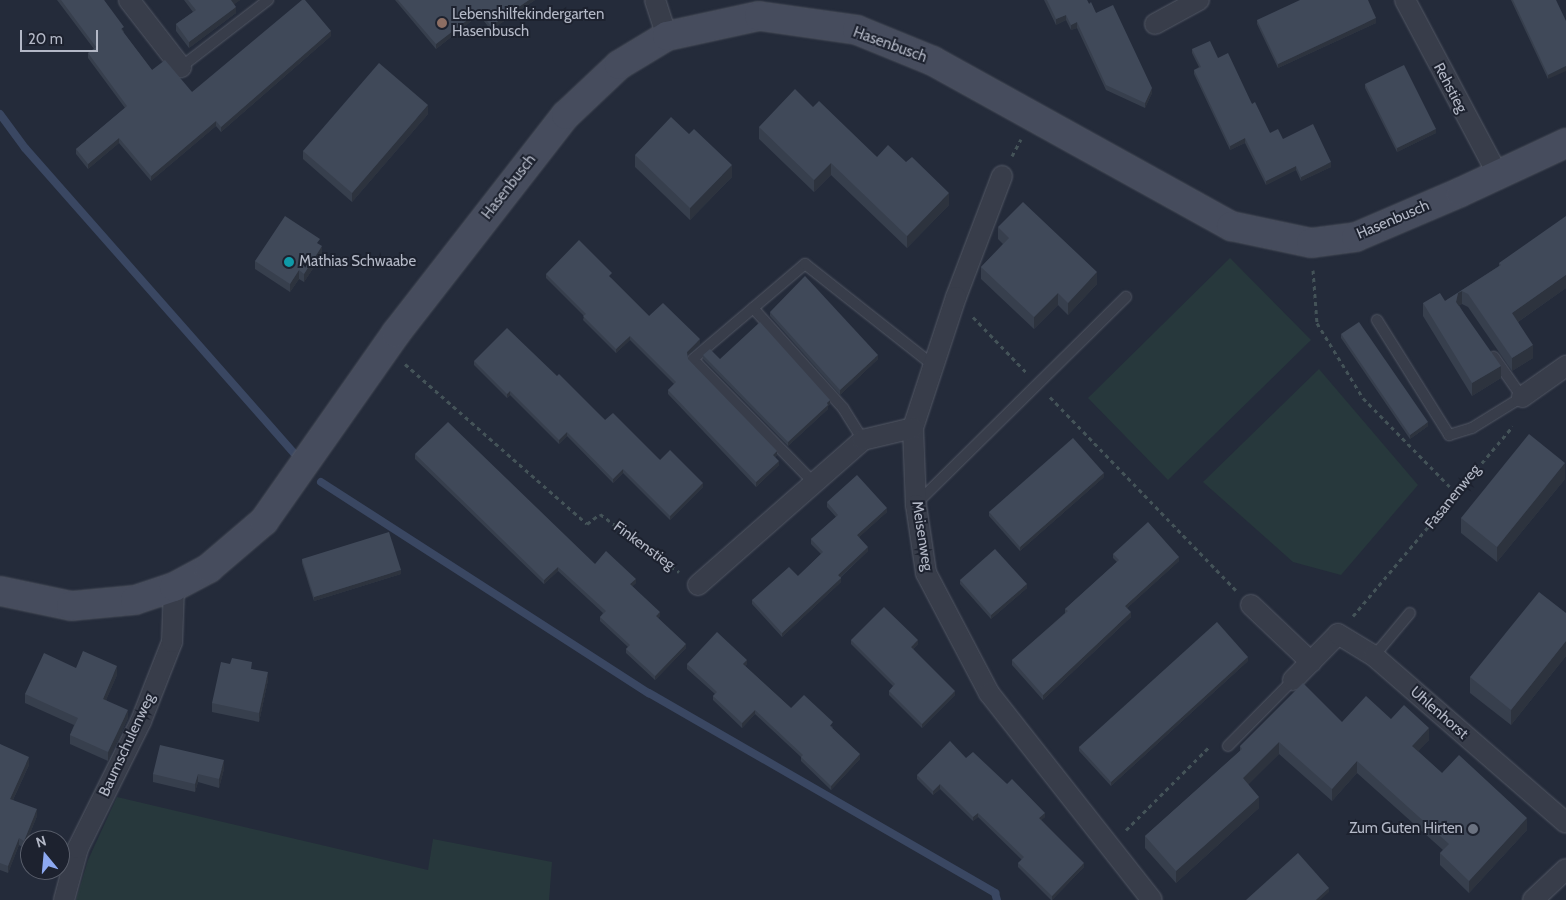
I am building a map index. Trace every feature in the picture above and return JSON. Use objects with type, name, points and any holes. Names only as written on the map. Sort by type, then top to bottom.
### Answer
[{"type":"main road","name":"Hasenbusch","points":[[0,591],[70,606],[135,600],[174,587],[209,568],[264,522],[386,347],[566,115],[619,65],[667,36],[759,16],[857,30],[933,61],[1231,226],[1311,243],[1356,237],[1566,143]]},
{"type":"street","points":[[129,0],[181,67]]},
{"type":"street","points":[[655,0],[667,36]]},
{"type":"street","points":[[1155,24],[1199,0]]},
{"type":"street","name":"Rehstieg","points":[[1405,0],[1498,175]]},
{"type":"street","name":"Meisenweg","points":[[1002,176],[956,297],[913,428],[916,505],[926,573],[989,693],[1152,900]]},
{"type":"street","points":[[1522,397],[1566,366]]},
{"type":"street","points":[[698,586],[863,440],[913,428]]},
{"type":"street","name":"Baumschulenweg","points":[[64,900],[78,848],[141,721],[172,642],[174,587]]},
{"type":"street","points":[[1251,605],[1311,662]]},
{"type":"street","points":[[1293,680],[1338,634]]},
{"type":"street","name":"Uhlenhorst","points":[[1338,634],[1374,656],[1566,823]]},
{"type":"street","points":[[1533,900],[1566,869]]},
{"type":"lane","points":[[181,67],[268,0]]},
{"type":"lane","points":[[814,483],[693,359],[805,264],[933,365]]},
{"type":"lane","points":[[916,505],[1126,297]]},
{"type":"lane","points":[[753,308],[843,408],[863,440]]},
{"type":"lane","points":[[1377,320],[1449,435],[1472,428],[1522,397],[1489,350]]},
{"type":"lane","points":[[1374,656],[1410,613]]},
{"type":"lane","points":[[1228,746],[1293,680]]},
{"type":"path","points":[[1002,176],[1032,117]]},
{"type":"path","points":[[1311,243],[1317,323],[1362,398],[1456,493]]},
{"type":"path","points":[[956,297],[1038,385],[1251,605]]},
{"type":"path","name":"Finkenstieg","points":[[386,347],[587,524],[600,514],[698,586]]},
{"type":"path","name":"Fasanenweg","points":[[1338,634],[1518,420],[1522,397]]},
{"type":"path","points":[[1109,846],[1215,742]]},
{"type":"shaded area","points":[[1230,258],[1311,340],[1168,480],[1088,398]]},
{"type":"shaded area","points":[[1319,369],[1418,485],[1341,575],[1293,562],[1203,482]]},
{"type":"shaded area","points":[[117,797],[428,870],[433,839],[552,862],[549,900],[76,900],[88,860]]},
{"type":"building","points":[[61,0],[104,0],[124,27],[121,29],[152,70],[165,60],[192,92],[302,0],[305,0],[331,31],[221,127],[216,121],[151,176],[119,138],[88,164],[76,149],[127,106],[88,53],[96,47]]},
{"type":"building","points":[[188,0],[231,0],[236,7],[189,42],[176,24],[196,10]]},
{"type":"building","name":"Lebenshilfekindergarten Hasenbusch","points":[[398,0],[529,0],[491,26],[479,11],[436,44]]},
{"type":"building","points":[[1047,0],[1087,0],[1089,4],[1091,2],[1096,13],[1113,5],[1152,88],[1145,103],[1106,85],[1077,22],[1071,25],[1066,15],[1056,19]]},
{"type":"building","points":[[1300,0],[1368,0],[1376,18],[1278,64],[1257,20]]},
{"type":"building","points":[[1513,0],[1556,0],[1566,21],[1566,66],[1548,75]]},
{"type":"building","points":[[1210,41],[1218,58],[1228,53],[1252,104],[1255,102],[1270,133],[1278,129],[1283,139],[1313,124],[1331,162],[1301,177],[1296,166],[1266,181],[1245,138],[1230,146],[1194,70],[1201,67],[1192,49]]},
{"type":"building","points":[[379,63],[428,105],[352,193],[303,151]]},
{"type":"building","points":[[1404,65],[1436,129],[1397,148],[1365,84]]},
{"type":"building","points":[[795,89],[813,107],[819,101],[877,157],[888,145],[906,162],[912,157],[949,193],[907,236],[831,163],[814,180],[759,127]]},
{"type":"building","points":[[671,117],[689,134],[694,129],[732,165],[690,208],[635,155]]},
{"type":"building","points":[[1023,202],[1097,272],[1068,303],[1058,293],[1034,317],[981,267],[1009,238],[998,227]]},
{"type":"building","name":"Mathias Schwaabe","points":[[285,216],[320,239],[317,243],[322,246],[304,274],[299,270],[290,284],[255,261]]},
{"type":"building","points":[[1566,216],[1566,275],[1512,313],[1533,345],[1512,358],[1468,294],[1462,291],[1458,293],[1456,302],[1501,366],[1472,383],[1423,303],[1440,293],[1445,301],[1501,265],[1499,263]]},
{"type":"building","points":[[579,240],[612,273],[609,276],[649,316],[663,303],[700,339],[687,352],[688,359],[777,451],[773,455],[779,461],[756,482],[668,390],[676,382],[630,336],[616,349],[583,316],[586,314],[546,274]]},
{"type":"building","points":[[805,276],[878,355],[840,390],[770,312]]},
{"type":"building","points":[[760,322],[830,400],[827,403],[828,405],[788,442],[703,355],[710,349],[720,359]]},
{"type":"building","points":[[1359,322],[1428,422],[1410,435],[1341,334]]},
{"type":"building","points":[[507,328],[557,376],[559,374],[605,420],[613,413],[660,460],[670,450],[703,483],[670,516],[623,469],[613,479],[567,432],[559,440],[510,391],[507,394],[474,361]]},
{"type":"building","points":[[448,422],[595,564],[606,551],[636,579],[630,584],[660,612],[656,616],[686,644],[655,676],[626,649],[630,645],[600,617],[606,611],[558,567],[544,580],[415,454]]},
{"type":"building","points":[[1529,434],[1565,463],[1497,547],[1461,518]]},
{"type":"building","points":[[1073,438],[1104,473],[1020,547],[989,512]]},
{"type":"building","points":[[857,475],[887,508],[857,535],[868,547],[838,575],[841,578],[782,633],[752,600],[789,567],[798,576],[823,552],[811,539],[838,515],[827,502]]},
{"type":"building","points":[[1148,522],[1179,557],[1125,606],[1131,612],[1043,695],[1012,660],[1068,611],[1065,609],[1119,560],[1113,554]]},
{"type":"building","points":[[389,532],[401,570],[314,597],[302,559]]},
{"type":"building","points":[[995,549],[1027,584],[991,615],[960,580]]},
{"type":"building","points":[[1539,592],[1566,613],[1566,641],[1511,710],[1470,677]]},
{"type":"building","points":[[884,607],[918,640],[911,647],[955,691],[922,724],[889,691],[895,684],[851,640]]},
{"type":"building","points":[[1217,622],[1248,657],[1111,782],[1079,747]]},
{"type":"building","points":[[717,632],[747,660],[743,664],[791,708],[804,695],[833,722],[830,726],[860,754],[831,786],[801,757],[803,755],[755,710],[742,723],[713,696],[717,692],[687,664]]},
{"type":"building","points":[[83,651],[117,666],[103,699],[128,710],[108,752],[70,735],[78,718],[25,694],[44,653],[76,668]]},
{"type":"building","points":[[232,658],[252,662],[251,669],[268,672],[259,713],[212,703],[221,662],[230,664]]},
{"type":"building","points":[[1303,683],[1342,722],[1366,696],[1391,719],[1404,705],[1429,728],[1412,746],[1442,773],[1459,755],[1527,818],[1469,881],[1440,853],[1449,844],[1357,761],[1332,789],[1279,742],[1243,778],[1259,797],[1176,871],[1145,836],[1242,749],[1240,746]]},
{"type":"building","points":[[950,741],[966,758],[973,752],[1007,784],[1012,779],[1045,813],[1039,818],[1084,863],[1052,896],[1018,863],[1024,857],[978,813],[973,817],[940,784],[933,791],[917,775]]},
{"type":"building","points":[[0,744],[29,757],[10,799],[37,809],[28,830],[20,830],[20,839],[8,866],[0,863]]},
{"type":"building","points":[[160,745],[224,760],[219,779],[198,774],[195,784],[153,774]]},
{"type":"building","points":[[1298,853],[1329,888],[1316,900],[1246,900]]},
{"type":"waterway","points":[[0,114],[25,148],[294,453]]},
{"type":"waterway","points":[[321,482],[649,693],[995,893],[997,900]]},
{"type":"place","name":"Lebenshilfekindergarten Hasenbusch","points":[[442,23]]},
{"type":"place","name":"Mathias Schwaabe","points":[[289,262]]},
{"type":"place","name":"Zum Guten Hirten","points":[[1473,829]]}]
